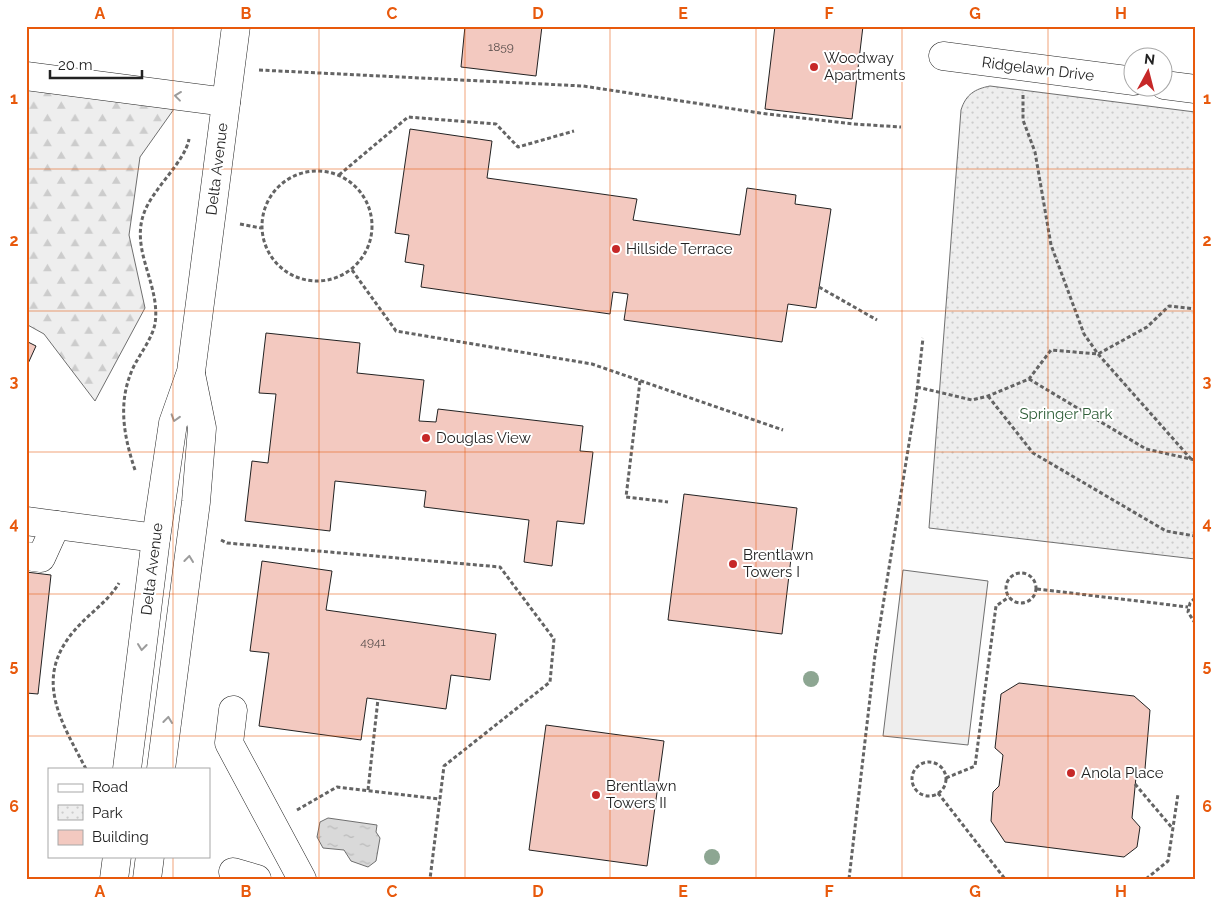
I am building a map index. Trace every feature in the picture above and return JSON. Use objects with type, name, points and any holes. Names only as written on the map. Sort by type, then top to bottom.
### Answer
[{"type":"street","name":"Delta Avenue","points":[[127,768],[156,538],[174,423],[191,372],[236,26]]},
{"type":"street","name":"Ridgelawn Drive","points":[[942,56],[1124,80]]},
{"type":"street","points":[[26,76],[226,102]]},
{"type":"street","points":[[1174,86],[1195,89]]},
{"type":"street","name":"Delta Avenue","points":[[161,768],[196,502],[202,428],[191,372]]},
{"type":"street","points":[[26,521],[156,538]]},
{"type":"street","points":[[26,556],[41,558],[56,525]]},
{"type":"street","points":[[233,710],[229,743],[302,879]]},
{"type":"street","points":[[114,879],[116,858]]},
{"type":"street","points":[[147,879],[150,858]]},
{"type":"path","points":[[253,70],[582,86],[760,113],[854,124],[901,127]]},
{"type":"path","points":[[1022,95],[1023,120],[1035,152],[1051,245],[1084,334],[1098,354],[1193,459]]},
{"type":"path","points":[[339,175],[408,117],[496,124],[518,147],[574,132]]},
{"type":"path","points":[[136,476],[122,418],[127,381],[150,339],[155,323],[152,283],[144,262],[138,235],[144,212],[184,150],[190,133]]},
{"type":"path","points":[[321,170],[339,175],[355,185],[366,200],[372,219],[372,238],[364,255],[352,270],[336,278],[318,282],[300,280],[284,272],[272,259],[263,242],[261,228],[264,207],[273,191],[286,179],[303,172],[321,170]]},
{"type":"path","points":[[234,223],[261,228]]},
{"type":"path","points":[[352,270],[396,331],[592,364],[783,430]]},
{"type":"path","points":[[819,287],[877,320]]},
{"type":"path","points":[[917,387],[972,400],[988,396],[1029,379],[1051,350],[1098,354],[1146,327],[1169,306],[1195,309]]},
{"type":"path","points":[[849,879],[875,655],[923,338]]},
{"type":"path","points":[[1029,379],[1146,449],[1193,459]]},
{"type":"path","points":[[640,381],[626,497],[668,502]]},
{"type":"path","points":[[988,396],[1033,452],[1166,531],[1195,536]]},
{"type":"path","points":[[220,539],[227,543],[500,567],[554,639],[550,682],[444,766],[430,879]]},
{"type":"path","points":[[1009,597],[1007,584],[1017,573],[1031,576],[1037,589]]},
{"type":"path","points":[[85,768],[62,724],[53,697],[52,678],[55,661],[73,631],[118,586],[122,578]]},
{"type":"path","points":[[1009,597],[1018,602],[1028,602],[1037,589]]},
{"type":"path","points":[[1037,589],[1188,607]]},
{"type":"path","points":[[946,778],[975,766],[996,606],[1009,597]]},
{"type":"path","points":[[1195,598],[1188,607],[1190,618],[1195,623]]},
{"type":"path","points":[[368,790],[378,700]]},
{"type":"path","points":[[933,762],[942,768],[946,778],[943,789],[938,793],[928,796],[918,792],[912,782],[914,771],[922,763],[933,762]]},
{"type":"path","points":[[1135,784],[1173,829]]},
{"type":"path","points":[[272,824],[337,786],[440,799]]},
{"type":"path","points":[[938,793],[1005,879]]},
{"type":"path","points":[[1146,879],[1168,861],[1178,794]]},
{"type":"green space","name":"Springer Park","points":[[990,86],[1195,112],[1195,559],[929,528],[961,110],[968,96]]},
{"type":"green space","points":[[26,89],[174,109],[140,157],[129,235],[145,308],[95,401],[44,334],[26,324]]},
{"type":"green space","points":[[903,570],[988,581],[968,745],[883,736]]},
{"type":"water","points":[[328,818],[377,825],[376,832],[380,838],[376,861],[368,867],[351,861],[344,850],[323,848],[317,837],[320,822]]},
{"type":"building","points":[[465,26],[542,26],[536,76],[461,67]]},
{"type":"building","name":"Woodway Apartments","points":[[775,26],[863,26],[852,119],[765,109]]},
{"type":"building","name":"Hillside Terrace","points":[[410,129],[492,141],[487,178],[637,199],[633,220],[740,235],[747,188],[796,195],[795,204],[831,209],[816,308],[788,304],[782,342],[624,320],[628,294],[613,292],[610,314],[421,287],[424,265],[405,262],[409,235],[395,233]]},
{"type":"building","name":"Douglas View","points":[[266,333],[360,343],[357,373],[424,380],[419,421],[436,422],[438,409],[583,426],[580,451],[593,452],[584,524],[557,521],[552,566],[524,562],[529,520],[424,507],[426,491],[335,481],[330,531],[245,521],[252,461],[268,463],[276,394],[259,393]]},
{"type":"building","points":[[26,341],[36,346],[26,368]]},
{"type":"building","name":"Brentlawn Towers I","points":[[684,494],[797,508],[782,634],[668,620]]},
{"type":"building","points":[[262,561],[332,571],[326,610],[496,634],[490,680],[451,675],[446,709],[367,698],[361,740],[259,726],[269,653],[250,651]]},
{"type":"building","points":[[26,572],[51,575],[38,694],[26,693]]},
{"type":"building","name":"Anola Place","points":[[1019,683],[1134,696],[1150,710],[1145,769],[1136,777],[1132,818],[1140,827],[1137,847],[1124,857],[1005,842],[991,821],[993,792],[999,786],[1003,755],[995,748],[1001,694]]},
{"type":"building","name":"Brentlawn Towers II","points":[[546,725],[664,741],[647,866],[529,850]]},
{"type":"place","name":"Woodway Apartments","points":[[814,67]]},
{"type":"place","name":"Hillside Terrace","points":[[616,249]]},
{"type":"place","name":"Douglas View","points":[[426,438]]},
{"type":"place","name":"Brentlawn Towers I","points":[[733,564]]},
{"type":"place","name":"Anola Place","points":[[1071,773]]},
{"type":"place","name":"Brentlawn Towers II","points":[[596,795]]}]
